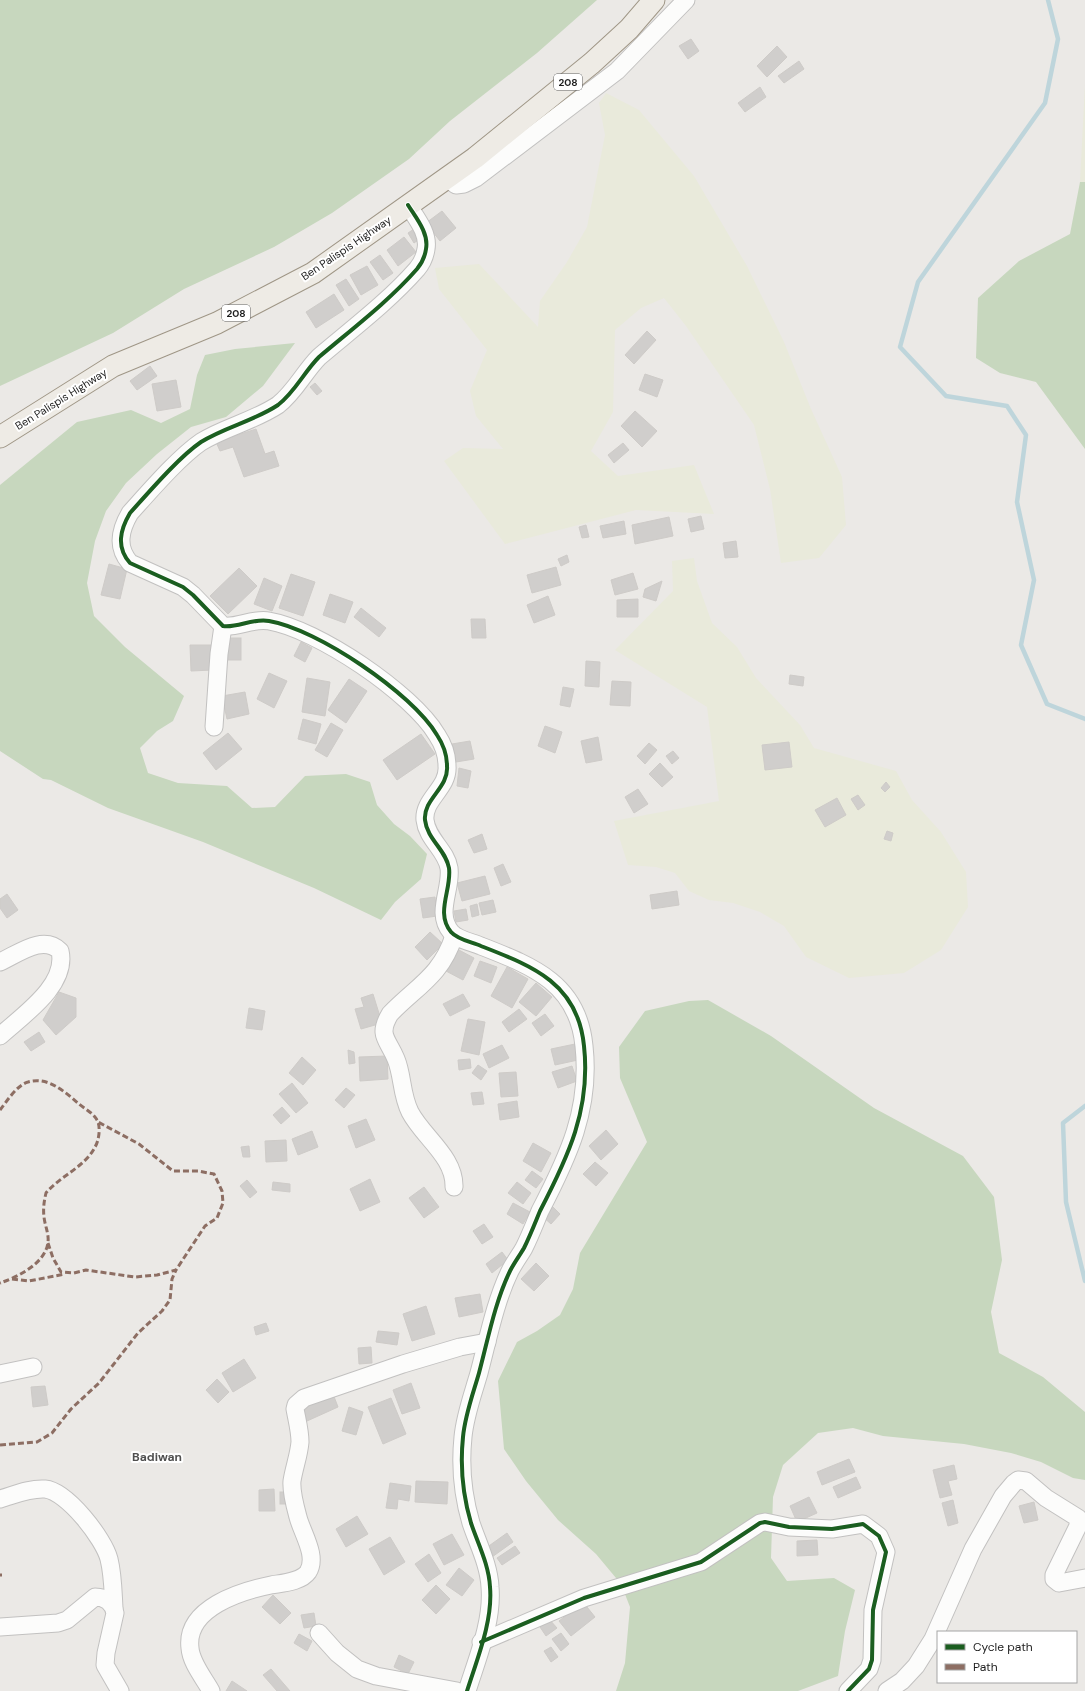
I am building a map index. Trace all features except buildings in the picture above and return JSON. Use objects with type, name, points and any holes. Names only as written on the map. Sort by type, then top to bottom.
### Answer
[{"type":"main road","name":"Ben Palispis Highway","points":[[0,437],[113,366],[217,323],[313,273],[475,158],[592,63],[629,29],[654,0]]},
{"type":"street","points":[[447,178],[456,185],[476,178],[618,71],[686,0]]},
{"type":"street","points":[[408,205],[423,229],[427,244],[424,256],[417,269],[390,296],[314,362],[290,395],[264,413],[216,434],[200,443],[130,513],[120,534],[121,548],[130,563],[182,587],[198,599],[223,626],[229,627],[260,619],[291,627],[335,649],[375,675],[410,703],[437,734],[445,755],[448,772],[445,781],[427,808],[425,818],[427,828],[448,864],[449,872],[444,913],[446,924],[454,936],[519,961],[534,968],[549,978],[574,1009],[580,1024],[584,1046],[583,1106],[572,1143],[503,1288],[470,1405],[463,1437],[464,1496],[488,1572],[491,1590],[490,1605],[467,1691]]},
{"type":"street","points":[[214,727],[219,654],[223,626]]},
{"type":"street","points":[[454,936],[450,949],[438,969],[390,1014],[386,1021],[384,1034],[398,1063],[406,1103],[417,1123],[452,1168],[455,1179],[454,1187]]},
{"type":"street","points":[[0,962],[37,945],[48,943],[60,951],[62,961],[58,976],[45,994],[0,1036]]},
{"type":"street","points":[[211,1691],[192,1657],[190,1647],[194,1624],[200,1616],[222,1601],[254,1588],[299,1578],[307,1574],[310,1567],[308,1545],[298,1519],[292,1488],[300,1443],[295,1409],[296,1405],[304,1398],[403,1364],[460,1347],[487,1342]]},
{"type":"street","points":[[0,1374],[33,1367]]},
{"type":"street","points":[[887,1691],[902,1681],[916,1666],[933,1639],[973,1549],[1003,1496],[1014,1482],[1018,1480],[1026,1481],[1046,1498],[1078,1518],[1078,1526],[1054,1575],[1054,1579],[1059,1583],[1085,1578]]},
{"type":"street","points":[[0,1499],[29,1490],[46,1489],[69,1503],[102,1542],[109,1558],[112,1571],[115,1618],[106,1653],[105,1665],[120,1691]]},
{"type":"street","points":[[481,1642],[584,1598],[701,1562],[760,1523],[765,1522],[789,1527],[832,1529],[863,1524],[879,1536],[886,1552],[873,1610],[872,1660],[869,1669],[848,1691]]},
{"type":"street","points":[[0,1627],[58,1623],[67,1620],[95,1597],[108,1601],[114,1608]]},
{"type":"street","points":[[319,1633],[337,1653],[357,1669],[376,1676],[457,1691]]},
{"type":"shaded area","points":[[1085,84],[1085,182],[1080,182]]},
{"type":"shaded area","points":[[606,93],[639,110],[694,176],[747,266],[784,342],[811,409],[842,477],[846,525],[819,558],[781,563],[770,489],[754,425],[686,326],[664,298],[641,308],[615,330],[613,412],[591,451],[618,476],[694,465],[714,514],[636,510],[505,544],[444,461],[463,448],[503,449],[476,416],[470,391],[487,350],[439,289],[435,268],[479,264],[538,327],[540,301],[567,262],[587,227],[605,135],[599,103]]},
{"type":"shaded area","points":[[694,558],[697,581],[712,623],[737,647],[756,678],[800,725],[814,748],[896,771],[912,800],[941,832],[966,872],[968,907],[941,950],[904,973],[849,978],[806,957],[784,926],[760,912],[733,903],[709,900],[689,891],[675,873],[656,867],[628,865],[614,821],[719,801],[707,707],[615,650],[673,591],[672,561]]},
{"type":"green space","points":[[0,0],[597,0],[537,53],[450,121],[409,159],[332,213],[274,247],[184,289],[113,333],[0,386]]},
{"type":"green space","points":[[1080,182],[1085,182],[1085,449],[1036,382],[1000,373],[976,358],[978,298],[1019,261],[1070,234]]},
{"type":"green space","points":[[295,343],[263,386],[226,417],[191,427],[157,454],[126,483],[106,511],[95,541],[87,583],[94,616],[125,647],[184,696],[173,721],[157,731],[140,748],[148,773],[178,783],[227,786],[252,808],[275,807],[305,776],[346,774],[370,782],[377,805],[394,824],[410,836],[427,854],[421,879],[395,902],[381,920],[314,888],[203,842],[108,808],[51,780],[43,779],[0,751],[0,485],[77,422],[131,410],[161,423],[190,409],[197,375],[205,355],[235,349]]},
{"type":"green space","points":[[708,1000],[771,1036],[874,1108],[963,1156],[994,1197],[1002,1260],[991,1312],[999,1353],[1043,1377],[1085,1412],[1085,1480],[1073,1478],[1041,1462],[1011,1453],[964,1444],[883,1436],[853,1428],[818,1433],[783,1465],[773,1497],[771,1558],[787,1581],[834,1578],[855,1590],[845,1631],[838,1676],[798,1691],[616,1691],[625,1663],[630,1607],[621,1584],[596,1554],[558,1520],[526,1481],[504,1449],[498,1381],[517,1342],[537,1331],[560,1315],[573,1289],[580,1253],[647,1142],[620,1078],[619,1047],[645,1011],[689,1001]]},
{"type":"waterway","points":[[1048,0],[1058,39],[1045,103],[918,282],[900,347],[946,396],[1007,406],[1026,435],[1017,502],[1034,580],[1021,645],[1047,704],[1085,719]]},
{"type":"waterway","points":[[1085,1106],[1063,1123],[1066,1202],[1085,1281]]},
{"type":"marked path","points":[[0,1110],[20,1086],[28,1082],[42,1081],[56,1086],[91,1113],[97,1120],[99,1130],[98,1141],[91,1154],[79,1166],[58,1181],[46,1193],[44,1205],[44,1220],[48,1236],[46,1250],[37,1263],[23,1273],[0,1283]]},
{"type":"marked path","points":[[48,1243],[53,1258],[61,1272],[74,1273],[86,1270],[135,1277],[157,1275],[176,1270],[205,1226],[217,1218],[223,1203],[222,1191],[214,1174],[198,1171],[173,1171],[139,1144],[98,1122]]},
{"type":"marked path","points":[[0,1445],[37,1442],[52,1433],[71,1409],[99,1383],[138,1333],[162,1311],[170,1300],[172,1279],[176,1270]]},
{"type":"marked path","points":[[12,1279],[29,1281],[65,1274]]},
{"type":"cycle path","points":[[408,205],[426,237],[424,257],[417,269],[382,304],[319,357],[284,400],[278,405],[269,411],[210,437],[192,448],[183,456],[130,513],[122,532],[121,545],[130,563],[183,587],[193,595],[223,626],[234,626],[263,620],[289,626],[312,636],[362,665],[386,683],[425,718],[441,742],[447,762],[447,774],[444,781],[425,813],[426,827],[444,856],[449,868],[444,909],[446,925],[457,937],[518,961],[549,980],[562,992],[573,1007],[580,1024],[584,1046],[585,1069],[581,1112],[560,1171],[524,1248],[510,1271],[500,1295],[464,1429],[462,1448],[464,1492],[471,1523],[488,1571],[490,1587],[487,1626],[467,1691]]},
{"type":"cycle path","points":[[481,1642],[584,1598],[701,1562],[760,1523],[765,1522],[789,1527],[832,1529],[863,1524],[879,1536],[886,1552],[873,1610],[872,1660],[869,1669],[848,1691]]},
{"type":"district","name":"Badiwan","points":[[157,1457]]}]
